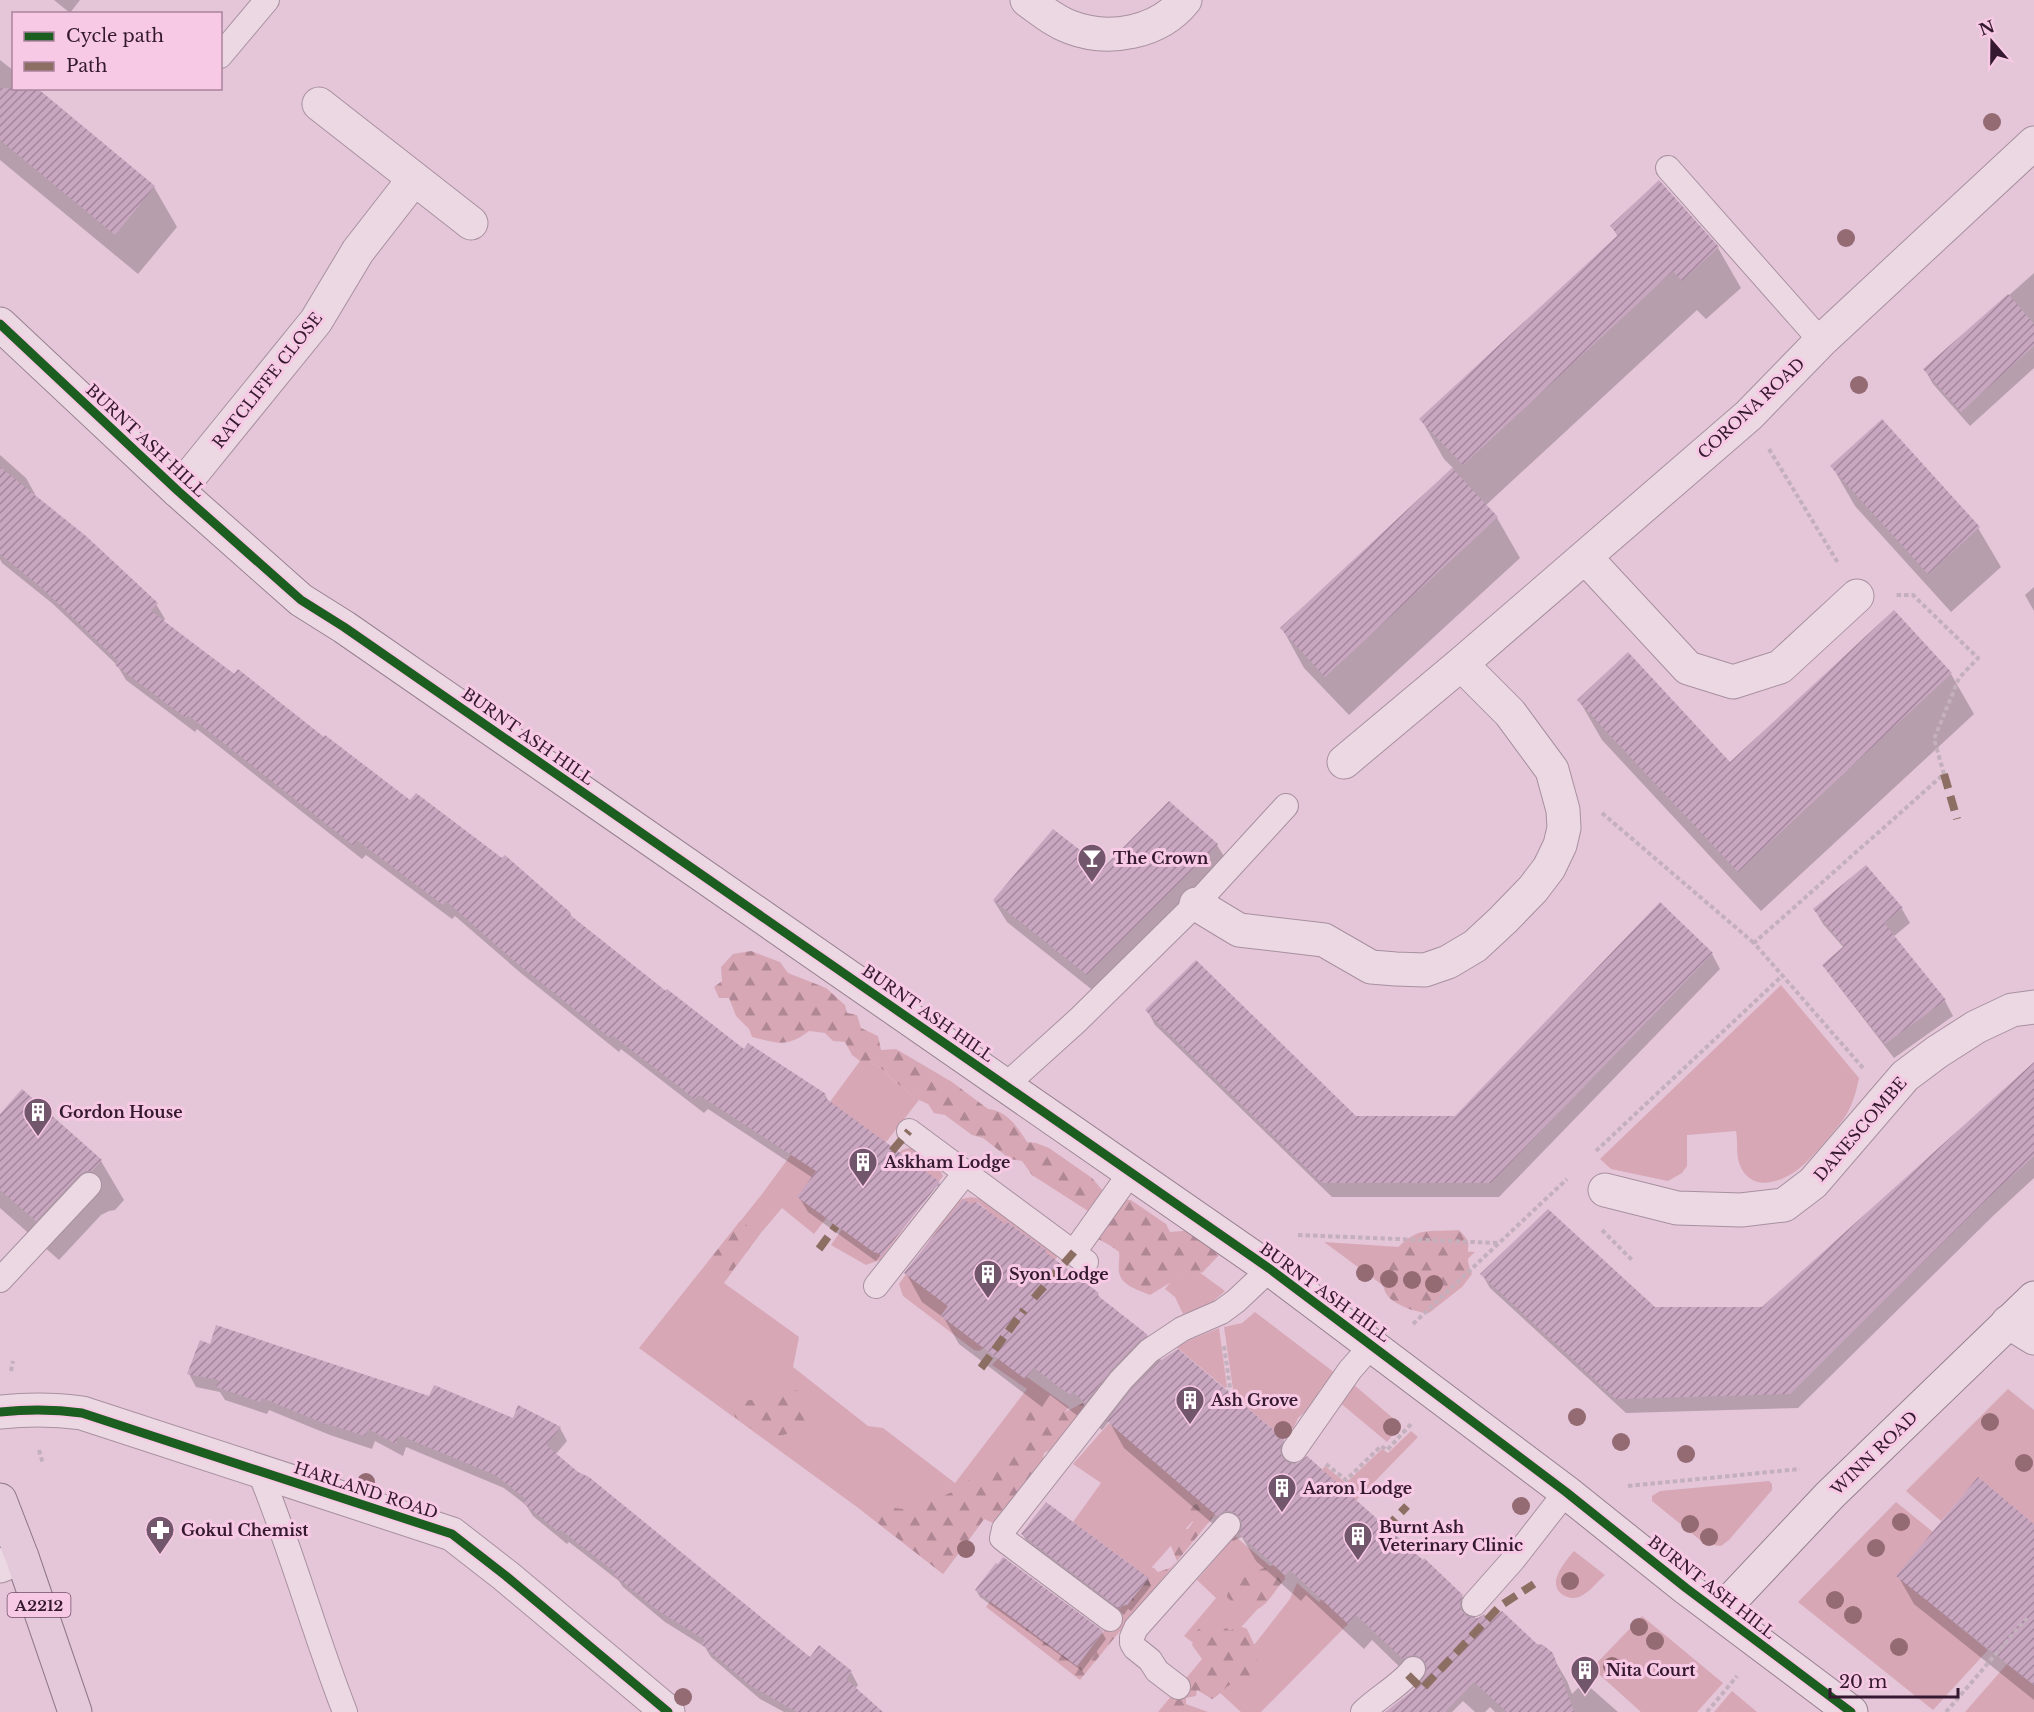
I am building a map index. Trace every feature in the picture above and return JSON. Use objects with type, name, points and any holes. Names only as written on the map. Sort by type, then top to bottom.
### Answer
[{"type":"main road","name":"A2212","points":[[0,1500],[11,1562],[75,1712]]},
{"type":"street","points":[[1027,0],[1053,19],[1070,27],[1108,34],[1127,33],[1147,27],[1165,17],[1185,0]]},
{"type":"street","points":[[319,104],[471,223]]},
{"type":"street","name":"CORONA ROAD","points":[[1344,762],[1749,415],[1821,341],[2034,143]]},
{"type":"street","name":"RATCLIFFE CLOSE","points":[[178,491],[316,321],[358,251],[414,178]]},
{"type":"street","name":"BURNT ASH HILL","points":[[0,324],[178,491],[301,600],[354,634],[1270,1269],[1566,1492],[1719,1613],[1849,1711]]},
{"type":"street","points":[[1585,557],[1688,668],[1733,681],[1780,667],[1857,596]]},
{"type":"street","points":[[1196,904],[1239,930],[1324,940],[1371,967],[1396,969],[1425,970],[1448,962],[1475,945],[1503,920],[1533,889],[1549,868],[1560,845],[1564,828],[1563,810],[1552,770],[1510,714],[1461,664]]},
{"type":"street","name":"DANESCOMBE","points":[[1605,1190],[1677,1209],[1741,1210],[1784,1205],[1813,1183],[1905,1076],[1976,1027],[2012,1010],[2034,1007]]},
{"type":"street","name":"WINN ROAD","points":[[1719,1613],[1830,1495],[2021,1330],[2034,1298]]},
{"type":"street","name":"HARLAND ROAD","points":[[0,1412],[58,1410],[82,1413],[452,1534],[668,1712]]},
{"type":"lane","points":[[222,54],[267,0]]},
{"type":"lane","points":[[1668,168],[1821,341]]},
{"type":"lane","points":[[1006,1085],[1078,1020],[1196,904],[1286,806]]},
{"type":"lane","points":[[909,1131],[1080,1257],[1131,1172]]},
{"type":"lane","points":[[876,1286],[966,1172]]},
{"type":"lane","points":[[0,1280],[89,1185]]},
{"type":"lane","points":[[1110,1619],[1002,1538],[1004,1529],[1121,1380],[1149,1351],[1182,1329],[1221,1312],[1270,1269]]},
{"type":"lane","points":[[1297,1446],[1350,1370],[1372,1345]]},
{"type":"lane","points":[[260,1473],[278,1516],[345,1712]]},
{"type":"lane","points":[[1473,1604],[1513,1560],[1566,1492]]},
{"type":"lane","points":[[1178,1687],[1157,1671],[1150,1660],[1137,1651],[1132,1643],[1132,1637],[1136,1628],[1228,1525]]},
{"type":"lane","points":[[1362,1712],[1384,1692],[1408,1676],[1413,1669]]},
{"type":"path","points":[[1749,415],[1857,596],[1913,595],[1978,658],[1959,678],[1934,738],[1944,774],[1754,943]]},
{"type":"path","points":[[1596,807],[1754,943],[1887,1096]]},
{"type":"path","points":[[1298,1234],[1498,1243]]},
{"type":"path","points":[[1222,1335],[1230,1388],[1228,1391]]},
{"type":"path","points":[[10,1371],[13,1361]]},
{"type":"path","points":[[1297,1446],[1346,1480],[1381,1446],[1387,1450],[1415,1420]]},
{"type":"path","points":[[39,1450],[43,1464]]},
{"type":"path","points":[[1628,1486],[1803,1469]]},
{"type":"path","points":[[1946,1712],[2027,1618]]},
{"type":"path","points":[[1707,1712],[1745,1668]]},
{"type":"green space","points":[[751,951],[780,962],[788,973],[826,988],[845,1005],[847,1013],[857,1015],[861,1028],[878,1036],[881,1050],[896,1049],[952,1082],[988,1109],[1006,1116],[1027,1142],[1049,1148],[1092,1178],[1103,1191],[1114,1199],[1131,1200],[1166,1224],[1170,1232],[1193,1230],[1223,1251],[1202,1273],[1195,1270],[1191,1277],[1178,1273],[1173,1281],[1150,1295],[1131,1287],[1120,1277],[1119,1252],[1088,1230],[1088,1211],[1032,1175],[1022,1161],[1010,1159],[983,1138],[972,1135],[945,1115],[934,1113],[928,1104],[919,1100],[885,1071],[869,1061],[860,1061],[852,1055],[845,1042],[833,1041],[825,1033],[809,1031],[794,1040],[782,1043],[752,1037],[749,1029],[736,1016],[729,998],[719,998],[714,987],[722,981],[721,967],[733,954]]},
{"type":"green space","points":[[1781,985],[1859,1078],[1853,1100],[1843,1120],[1807,1161],[1796,1171],[1780,1180],[1756,1182],[1749,1178],[1739,1163],[1736,1131],[1687,1135],[1687,1166],[1682,1173],[1668,1181],[1611,1169],[1600,1159]]},
{"type":"green space","points":[[860,1061],[869,1061],[885,1071],[919,1100],[814,1234],[782,1208],[724,1283],[799,1337],[793,1367],[868,1426],[883,1428],[955,1483],[1027,1389],[992,1365],[999,1357],[1069,1407],[943,1574],[857,1507],[639,1348],[762,1194]]},
{"type":"green space","points":[[911,1147],[943,1176],[880,1260],[866,1265],[831,1245],[842,1229],[875,1253],[897,1155],[902,1150]]},
{"type":"green space","points":[[971,1197],[981,1199],[1058,1256],[1029,1294],[1019,1287],[1046,1250],[1007,1222],[1004,1226],[985,1212],[986,1209],[977,1202],[973,1203],[914,1280],[948,1306],[941,1316],[984,1348],[979,1351],[974,1350],[903,1296],[899,1284],[954,1205],[962,1199]]},
{"type":"green space","points":[[740,1221],[760,1234],[732,1271],[720,1273],[709,1269],[707,1263]]},
{"type":"green space","points":[[1459,1230],[1468,1241],[1468,1262],[1472,1274],[1462,1287],[1429,1313],[1406,1308],[1390,1299],[1383,1286],[1383,1276],[1397,1248],[1422,1232]]},
{"type":"green space","points":[[1324,1242],[1475,1252],[1415,1309]]},
{"type":"green space","points":[[1195,1269],[1225,1291],[1208,1306],[1183,1314],[1175,1297],[1165,1289],[1178,1273],[1188,1274]]},
{"type":"green space","points":[[1255,1312],[1335,1373],[1331,1383],[1321,1388],[1310,1408],[1298,1418],[1294,1427],[1274,1447],[1276,1432],[1230,1393],[1233,1389],[1224,1327],[1242,1323]]},
{"type":"green space","points":[[1219,1328],[1227,1387],[1225,1388],[1175,1346]]},
{"type":"green space","points":[[1353,1384],[1401,1425],[1387,1442],[1338,1401]]},
{"type":"green space","points":[[2008,1389],[2034,1410],[2034,1524],[1978,1478],[1941,1521],[1906,1491]]},
{"type":"green space","points":[[798,1390],[809,1419],[794,1431],[776,1436],[773,1444],[735,1417],[734,1409],[748,1400],[775,1401],[787,1391]]},
{"type":"green space","points":[[1083,1403],[1086,1410],[1065,1443],[1044,1453],[1041,1472],[1004,1519],[993,1523],[984,1519],[943,1574],[869,1516],[886,1506],[908,1508],[910,1500],[927,1495],[937,1503],[945,1495],[953,1492],[957,1492],[964,1500],[971,1499],[976,1496],[966,1484],[970,1478],[1034,1441],[1025,1423],[1028,1412],[1046,1407],[1065,1412]]},
{"type":"green space","points":[[1109,1423],[1206,1506],[1145,1575],[1073,1522],[1101,1483],[1073,1464]]},
{"type":"green space","points":[[1411,1431],[1418,1437],[1347,1510],[1322,1470],[1325,1466],[1346,1483],[1382,1449],[1388,1453]]},
{"type":"green space","points":[[1769,1481],[1772,1484],[1772,1490],[1729,1540],[1721,1546],[1705,1544],[1652,1501],[1652,1496],[1660,1491]]},
{"type":"green space","points":[[1896,1502],[1933,1532],[1897,1576],[1988,1650],[1933,1710],[1798,1602]]},
{"type":"green space","points":[[1196,1504],[1203,1507],[1222,1506],[1080,1680],[986,1607],[990,1601],[1078,1665],[1104,1631],[1101,1627],[1117,1607],[1127,1605],[1148,1578],[1132,1566],[1144,1559],[1148,1567],[1158,1572],[1170,1568],[1177,1561],[1168,1539],[1178,1528],[1188,1529],[1193,1522],[1188,1513],[1190,1508]]},
{"type":"green space","points":[[1235,1536],[1285,1579],[1213,1658],[1184,1636],[1216,1598],[1197,1580]]},
{"type":"green space","points":[[1574,1551],[1605,1575],[1586,1593],[1570,1598],[1559,1591],[1556,1580]]},
{"type":"green space","points":[[1274,1565],[1285,1576],[1285,1579],[1262,1607],[1251,1611],[1227,1597],[1228,1592],[1236,1588],[1240,1578],[1253,1575],[1261,1569]]},
{"type":"green space","points":[[1297,1583],[1319,1602],[1333,1588],[1348,1624],[1261,1712],[1241,1712],[1218,1691],[1290,1599]]},
{"type":"green space","points":[[1642,1616],[1723,1683],[1697,1712],[1641,1712],[1592,1668]]},
{"type":"green space","points":[[1240,1626],[1247,1629],[1255,1646],[1254,1654],[1258,1662],[1249,1677],[1228,1686],[1212,1699],[1197,1690],[1196,1696],[1186,1698],[1186,1704],[1208,1712],[1158,1712],[1202,1659],[1192,1645],[1197,1630],[1202,1628],[1213,1634],[1221,1634],[1221,1630],[1227,1628],[1229,1631]]},
{"type":"green space","points":[[2007,1664],[2034,1685],[2034,1712],[1965,1712]]},
{"type":"green space","points":[[1732,1691],[1757,1712],[1714,1712]]},
{"type":"building","points":[[0,88],[39,90],[155,186],[115,235],[0,140]]},
{"type":"building","points":[[1659,180],[1719,247],[1682,281],[1673,271],[1463,465],[1419,419],[1618,235],[1610,226]]},
{"type":"building","points":[[2008,294],[2034,324],[2034,346],[1961,412],[1923,369]]},
{"type":"building","points":[[1882,419],[1980,527],[1928,574],[1830,466]]},
{"type":"building","points":[[0,467],[86,536],[158,603],[151,611],[189,640],[234,674],[238,669],[324,737],[325,735],[410,800],[416,793],[502,858],[505,855],[571,913],[570,915],[666,991],[667,989],[744,1049],[748,1043],[826,1094],[824,1097],[940,1182],[881,1256],[797,1197],[816,1171],[699,1095],[695,1099],[612,1035],[610,1038],[512,959],[446,901],[443,905],[357,840],[353,845],[188,715],[186,718],[115,665],[118,661],[43,589],[0,554]]},
{"type":"building","points":[[1452,468],[1498,517],[1325,677],[1280,628]]},
{"type":"building","points":[[1894,610],[1952,673],[1738,872],[1577,700],[1628,652],[1730,762]]},
{"type":"building","name":"The Crown","points":[[1169,801],[1218,844],[1087,975],[993,900],[1053,829],[1103,868]]},
{"type":"building","points":[[1866,865],[1903,908],[1884,923],[1946,1000],[1885,1044],[1822,965],[1844,946],[1813,909]]},
{"type":"building","points":[[1660,902],[1713,953],[1491,1183],[1322,1183],[1145,1010],[1196,960],[1356,1116],[1455,1116]]},
{"type":"building","points":[[2034,1062],[2034,1156],[1986,1200],[1790,1394],[1616,1399],[1480,1274],[1548,1209],[1655,1307],[1762,1307]]},
{"type":"building","name":"Gordon House","points":[[22,1089],[102,1160],[92,1171],[85,1171],[79,1175],[36,1221],[0,1190],[0,1114]]},
{"type":"building","name":"Syon Lodge","points":[[963,1199],[971,1204],[976,1202],[1046,1250],[1045,1252],[1099,1293],[1097,1295],[1148,1335],[1139,1341],[1111,1370],[1085,1403],[1073,1392],[1070,1395],[1034,1368],[1025,1379],[941,1316],[948,1306],[904,1273]]},
{"type":"building","points":[[216,1325],[429,1396],[434,1385],[513,1418],[518,1405],[561,1427],[546,1445],[578,1472],[589,1477],[810,1657],[819,1645],[852,1671],[846,1679],[883,1712],[797,1712],[751,1686],[701,1644],[705,1640],[656,1609],[613,1574],[615,1572],[523,1503],[526,1499],[495,1475],[399,1435],[396,1444],[368,1429],[365,1436],[321,1422],[262,1398],[260,1402],[216,1387],[219,1380],[187,1374],[200,1340],[210,1344]]},
{"type":"building","points":[[1178,1349],[1284,1439],[1280,1449],[1285,1461],[1292,1464],[1299,1463],[1307,1456],[1423,1560],[1424,1558],[1463,1595],[1460,1608],[1465,1615],[1478,1618],[1484,1614],[1491,1621],[1502,1611],[1537,1644],[1543,1645],[1553,1653],[1574,1712],[1507,1712],[1474,1682],[1445,1712],[1385,1712],[1412,1691],[1424,1678],[1427,1671],[1423,1659],[1415,1655],[1403,1659],[1356,1615],[1348,1624],[1290,1570],[1285,1575],[1239,1534],[1242,1521],[1237,1514],[1224,1511],[1217,1516],[1107,1421],[1132,1389],[1158,1362]]},
{"type":"building","points":[[1978,1477],[2034,1524],[2034,1685],[1896,1576]]},
{"type":"building","points":[[1046,1502],[1149,1578],[1127,1605],[1124,1603],[1120,1609],[1021,1534]]},
{"type":"building","points":[[1003,1557],[1103,1631],[1077,1666],[975,1590]]},
{"type":"marked path","points":[[1944,774],[1957,819]]},
{"type":"marked path","points":[[892,1151],[909,1131]]},
{"type":"marked path","points":[[819,1249],[836,1226]]},
{"type":"marked path","points":[[1034,1298],[1074,1252]]},
{"type":"marked path","points":[[981,1368],[1024,1310]]},
{"type":"marked path","points":[[1385,1529],[1407,1506]]},
{"type":"marked path","points":[[1408,1675],[1422,1689],[1500,1606],[1534,1584]]},
{"type":"cycle path","points":[[0,324],[178,491],[301,600],[344,627],[1270,1269],[1566,1492],[1686,1588],[1851,1712]]},
{"type":"cycle path","points":[[0,1412],[41,1410],[82,1413],[452,1534],[506,1576],[668,1712]]},
{"type":"place","name":"The Crown","points":[[1092,884]]},
{"type":"place","name":"Gordon House","points":[[38,1138]]},
{"type":"place","name":"Askham Lodge","points":[[863,1188]]},
{"type":"place","name":"Syon Lodge","points":[[988,1300]]},
{"type":"place","name":"Ash Grove","points":[[1190,1426]]},
{"type":"place","name":"Aaron Lodge","points":[[1282,1514]]},
{"type":"place","name":"Gokul Chemist","points":[[160,1556]]},
{"type":"place","name":"Burnt Ash Veterinary Clinic","points":[[1358,1562]]},
{"type":"place","name":"Nita Court","points":[[1585,1696]]}]
